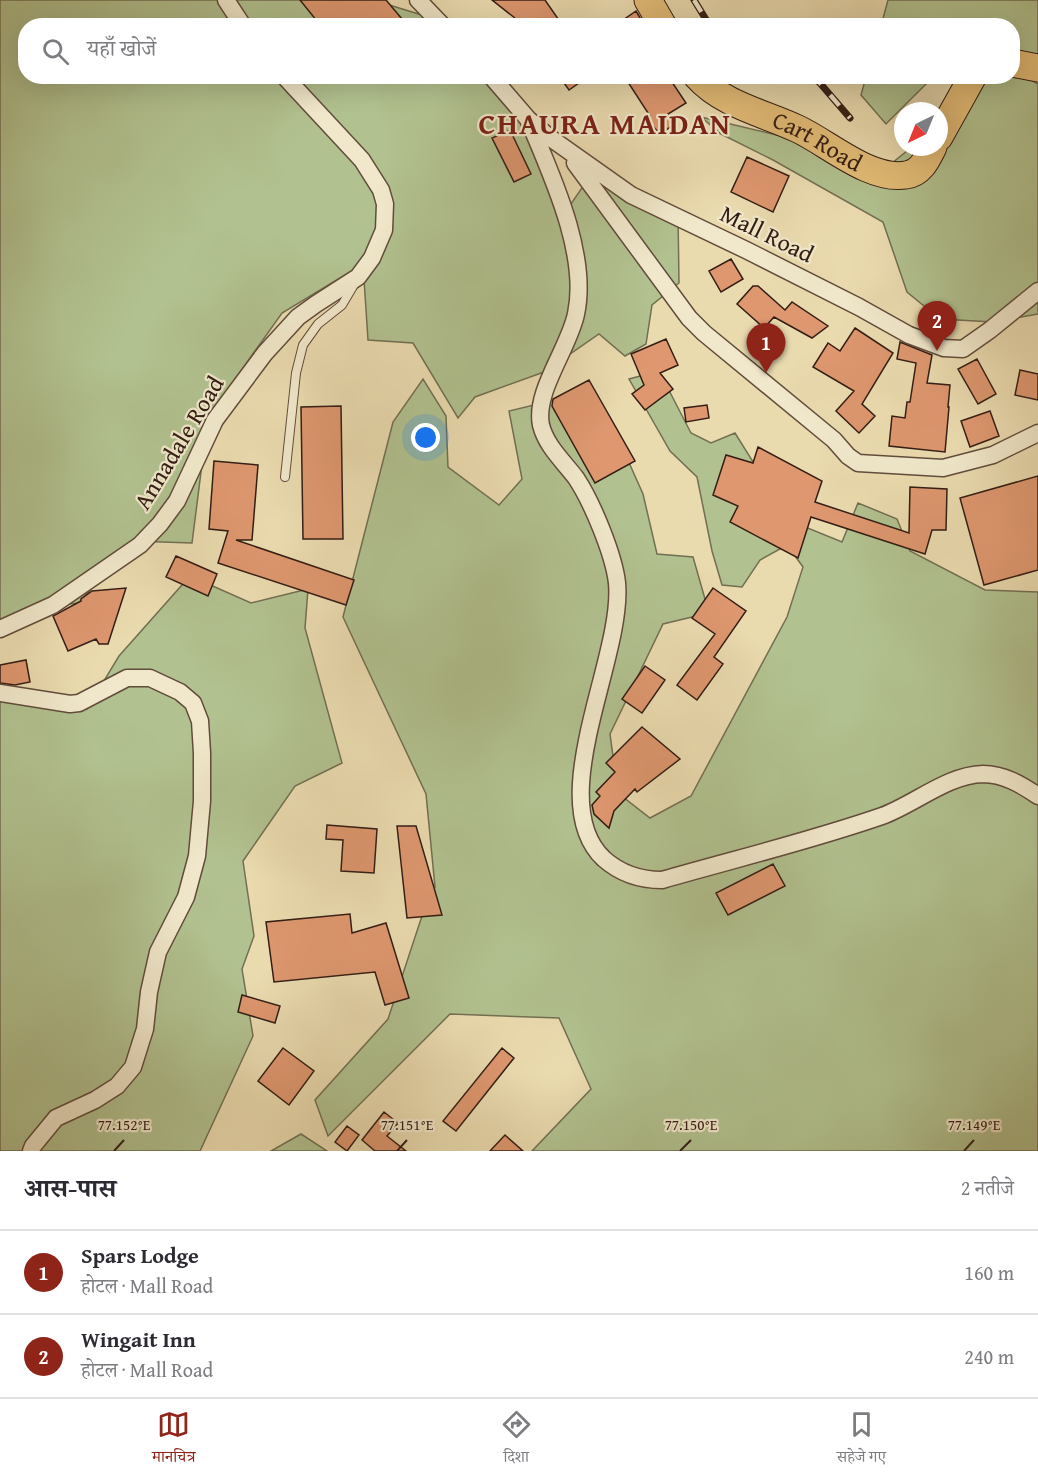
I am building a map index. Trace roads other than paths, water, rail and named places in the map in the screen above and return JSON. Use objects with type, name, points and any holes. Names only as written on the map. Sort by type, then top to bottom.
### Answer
[{"type":"main road","points":[[648,0],[658,18]]},
{"type":"main road","points":[[1020,65],[1038,68]]},
{"type":"main road","name":"Cart Road","points":[[706,84],[730,101],[800,130],[850,160],[872,169],[889,174],[908,175],[917,171],[927,156]]},
{"type":"main road","points":[[948,121],[969,84]]},
{"type":"street","points":[[226,0],[238,18]]},
{"type":"street","points":[[418,0],[435,18]]},
{"type":"street","name":"Annadale Road","points":[[0,629],[52,605],[140,544],[160,524],[177,501],[211,426],[265,353],[298,317],[358,278],[372,258],[384,230],[385,204],[381,190],[362,160],[291,84]]},
{"type":"street","name":"Mall Road","points":[[498,84],[528,119],[566,151],[631,195],[746,250],[909,335],[944,348],[955,350],[968,347],[1038,291]]},
{"type":"street","points":[[528,119],[554,181],[578,266],[576,315],[543,398],[541,425],[547,439],[587,497],[612,563],[616,580],[617,613],[581,782],[581,807],[587,834],[596,851],[609,864],[625,873],[643,880],[662,880],[798,843],[884,815],[960,778],[984,774],[1011,780],[1038,796]]},
{"type":"street","points":[[566,151],[689,318],[704,333],[834,440],[855,462],[870,465],[943,468],[993,455],[1038,433]]},
{"type":"street","points":[[0,693],[70,704],[79,703],[127,678],[150,678],[180,692],[193,703],[200,721],[202,801],[197,856],[186,897],[158,952],[149,992],[145,1029],[133,1067],[117,1086],[95,1100],[56,1118],[31,1151]]},
{"type":"lane","points":[[285,477],[296,373],[303,345],[318,324],[342,305],[358,278]]},
{"type":"railway","points":[[694,0],[705,18]]},
{"type":"railway","points":[[821,84],[850,118]]},
{"type":"place","name":"Wingait Inn","points":[[937,351]]},
{"type":"place","name":"Spars Lodge","points":[[766,373]]},
{"type":"district","name":"CHAURA MAIDAN","points":[[605,124]]}]
